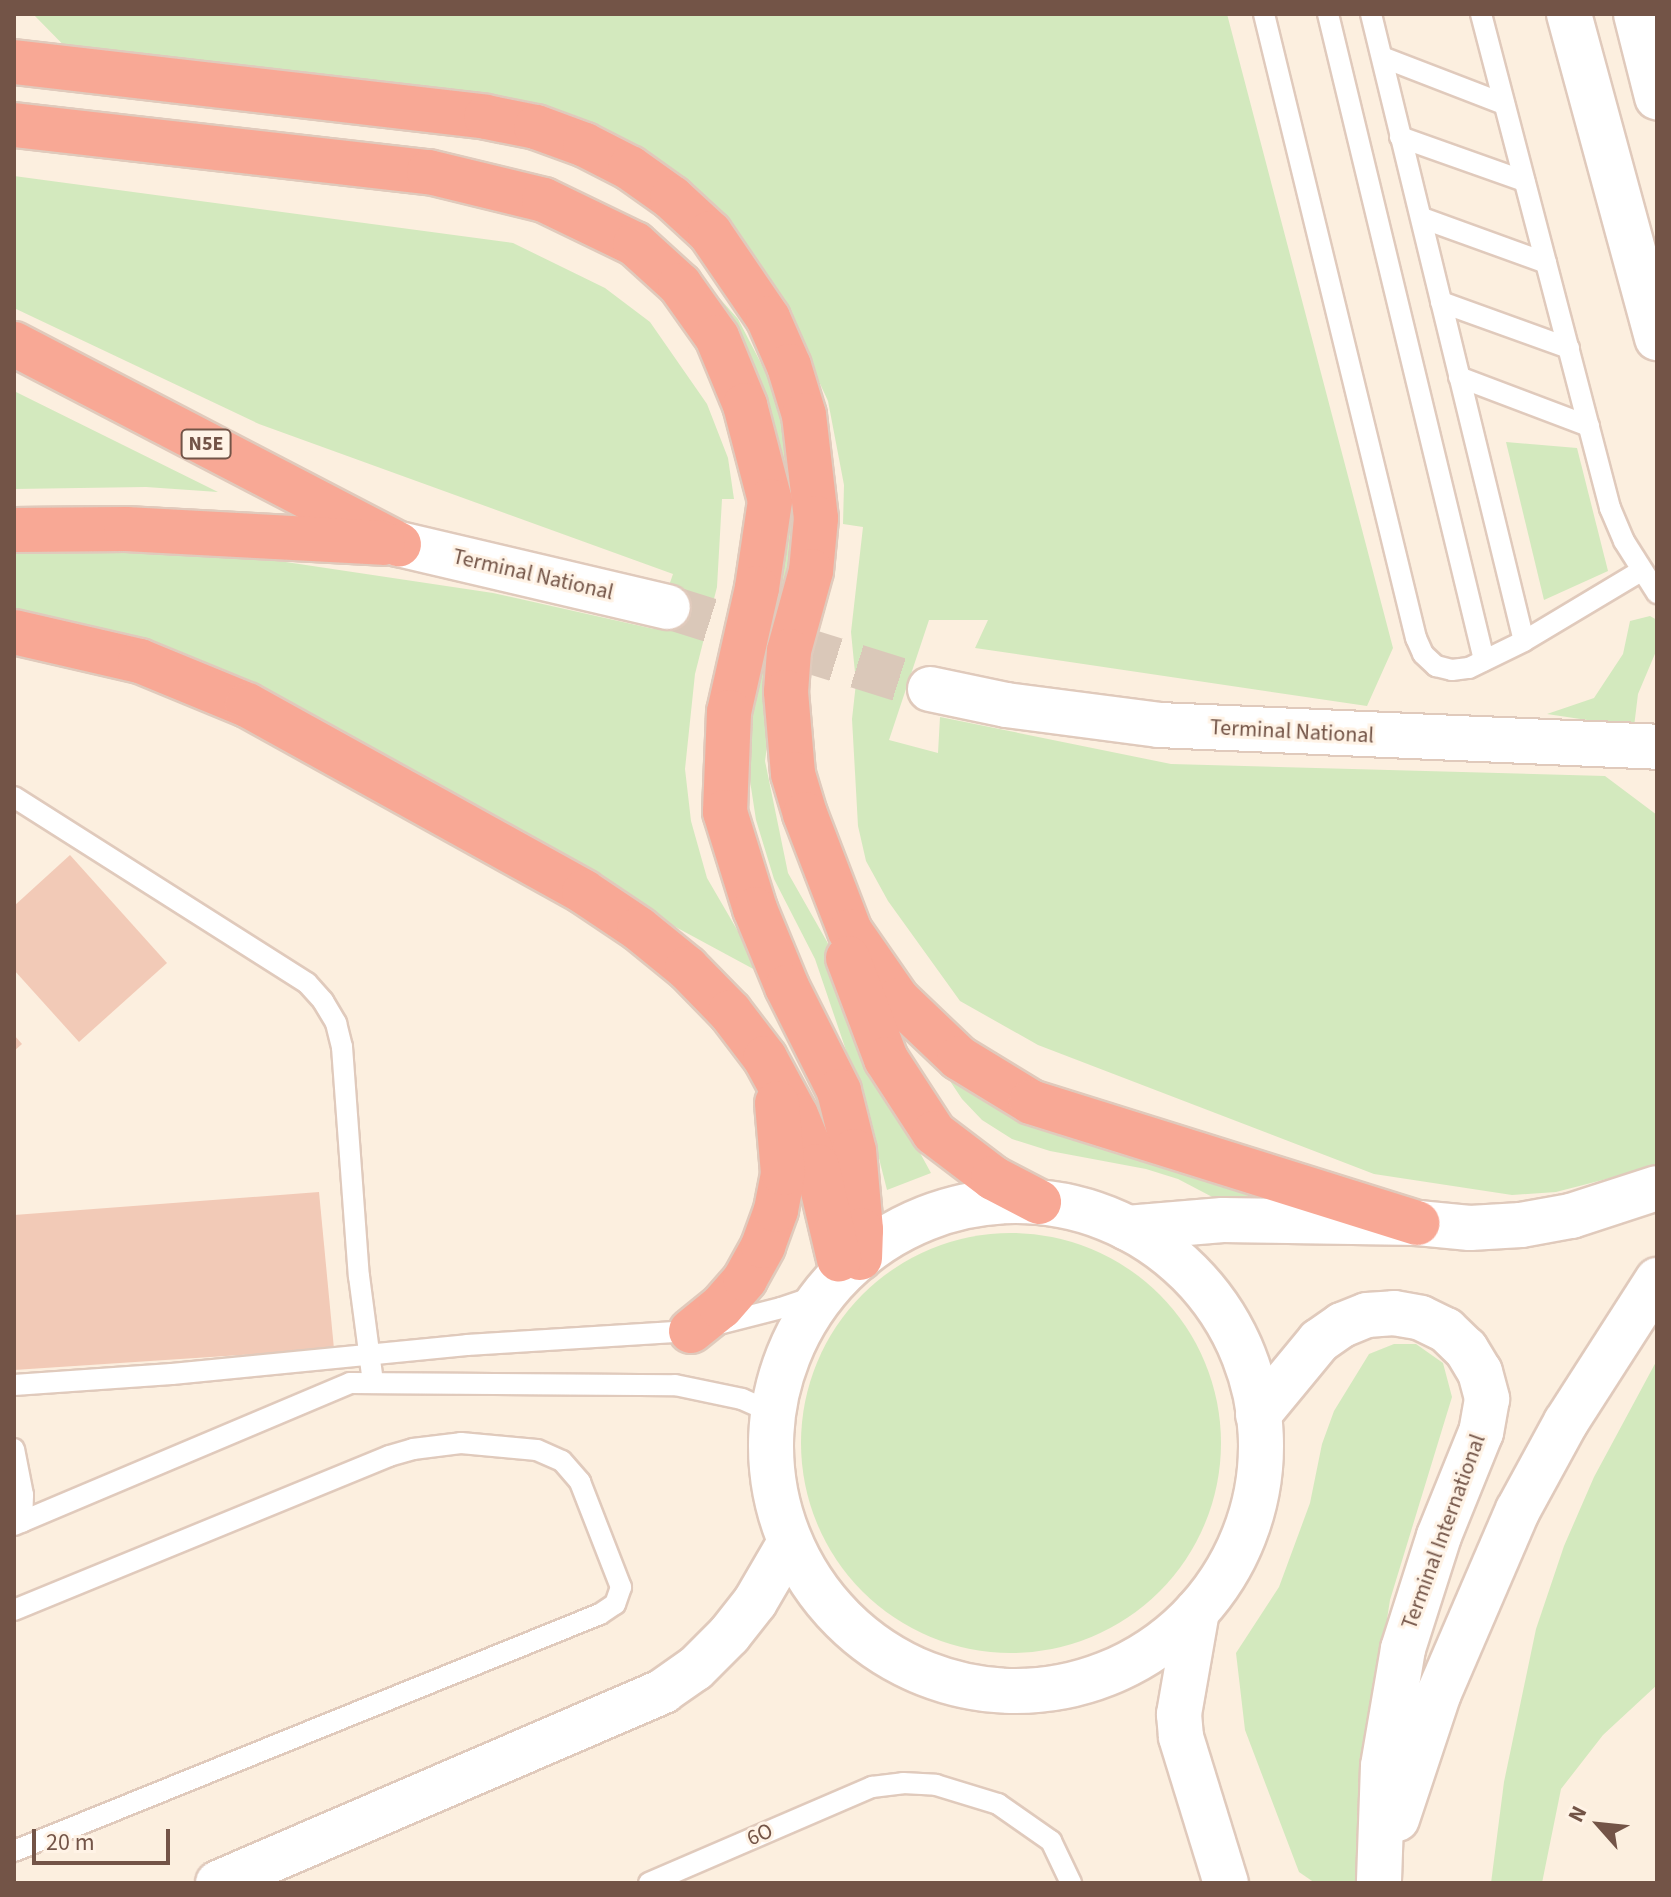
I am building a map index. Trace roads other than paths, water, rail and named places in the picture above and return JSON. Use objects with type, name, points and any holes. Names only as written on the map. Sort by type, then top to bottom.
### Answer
[{"type":"highway","points":[[14,33],[105,73]]},
{"type":"highway","points":[[14,62],[434,114],[486,117],[536,127],[585,145],[630,168],[672,198],[710,233],[768,318],[789,366],[804,415],[813,466],[816,518],[811,571],[789,651],[786,692],[793,774],[850,931],[898,1000],[959,1058],[1031,1102],[1418,1223]]},
{"type":"highway","points":[[14,125],[429,172],[544,200],[635,244],[680,285],[717,337],[745,405],[770,501],[757,588],[729,712],[725,812],[755,909],[787,987],[839,1091],[854,1151],[842,1275]]},
{"type":"highway","name":"N5E","points":[[14,344],[399,544]]},
{"type":"highway","points":[[14,530],[126,529],[399,544]]},
{"type":"highway","points":[[14,632],[84,645],[194,681],[247,705],[584,892],[639,929],[687,968],[730,1012],[765,1058],[796,1115],[817,1166],[832,1220],[842,1275]]},
{"type":"highway","points":[[821,852],[823,891],[886,1059],[934,1133],[993,1178],[1039,1202]]},
{"type":"highway","points":[[691,1331],[721,1307],[745,1279],[763,1246],[776,1210],[783,1173],[782,1135],[765,1058]]},
{"type":"main road","points":[[1569,14],[1657,338]]},
{"type":"main road","points":[[1636,14],[1657,97]]},
{"type":"main road","name":"Terminal National","points":[[399,544],[668,607]]},
{"type":"main road","name":"Terminal National","points":[[930,689],[1006,705],[1159,725],[1657,747]]},
{"type":"main road","points":[[1127,1228],[1223,1220],[1418,1223],[1470,1228],[1521,1225],[1571,1216],[1657,1188]]},
{"type":"main road","points":[[1039,1202],[1084,1210],[1127,1228],[1183,1266],[1206,1291],[1241,1350],[1258,1415],[1259,1462],[1249,1520],[1225,1573],[1197,1611],[1144,1654],[1095,1678],[1042,1690],[974,1689],[935,1678],[897,1662],[863,1639],[825,1600],[790,1542],[775,1492],[773,1413],[786,1362],[809,1315],[842,1275],[895,1234],[944,1212],[976,1205],[1039,1202]]},
{"type":"main road","points":[[1379,1883],[1429,1720],[1482,1588],[1566,1422],[1657,1280]]},
{"type":"main road","name":"Terminal International","points":[[1258,1415],[1319,1341],[1354,1320],[1394,1313],[1421,1318],[1446,1330],[1466,1349],[1480,1372],[1487,1399],[1481,1432],[1439,1536],[1403,1649],[1383,1766],[1379,1883]]},
{"type":"main road","points":[[218,1883],[663,1691],[695,1669],[729,1635],[755,1602],[790,1542]]},
{"type":"main road","points":[[1197,1611],[1179,1714],[1181,1737],[1226,1883]]},
{"type":"lane","points":[[1264,14],[1416,638],[1423,654],[1436,666],[1452,670],[1469,668],[1524,641],[1641,571]]},
{"type":"lane","points":[[1328,14],[1484,660]]},
{"type":"lane","points":[[1371,14],[1524,641]]},
{"type":"lane","points":[[1481,14],[1610,508],[1641,571],[1657,593]]},
{"type":"lane","points":[[1382,57],[1504,104]]},
{"type":"lane","points":[[1400,137],[1524,181]]},
{"type":"lane","points":[[1422,218],[1546,263]]},
{"type":"lane","points":[[1441,302],[1569,348]]},
{"type":"lane","points":[[1459,377],[1589,426]]},
{"type":"lane","points":[[14,797],[307,983],[323,1001],[336,1023],[342,1047],[359,1276],[373,1383]]},
{"type":"lane","points":[[14,1385],[370,1354],[691,1331],[781,1308],[842,1275]]},
{"type":"lane","points":[[18,1524],[317,1394],[350,1383],[675,1385],[742,1399],[773,1413]]},
{"type":"lane","points":[[14,1610],[389,1456],[425,1446],[461,1443],[537,1450],[562,1461],[580,1482],[621,1587],[615,1604],[600,1614],[14,1851]]},
{"type":"lane","points":[[14,1449],[23,1495],[18,1524]]},
{"type":"lane","name":"6O","points":[[649,1883],[872,1787],[914,1784],[968,1793],[998,1804],[1051,1841],[1071,1883]]},
{"type":"tunnel","points":[[668,607],[930,689]]}]
